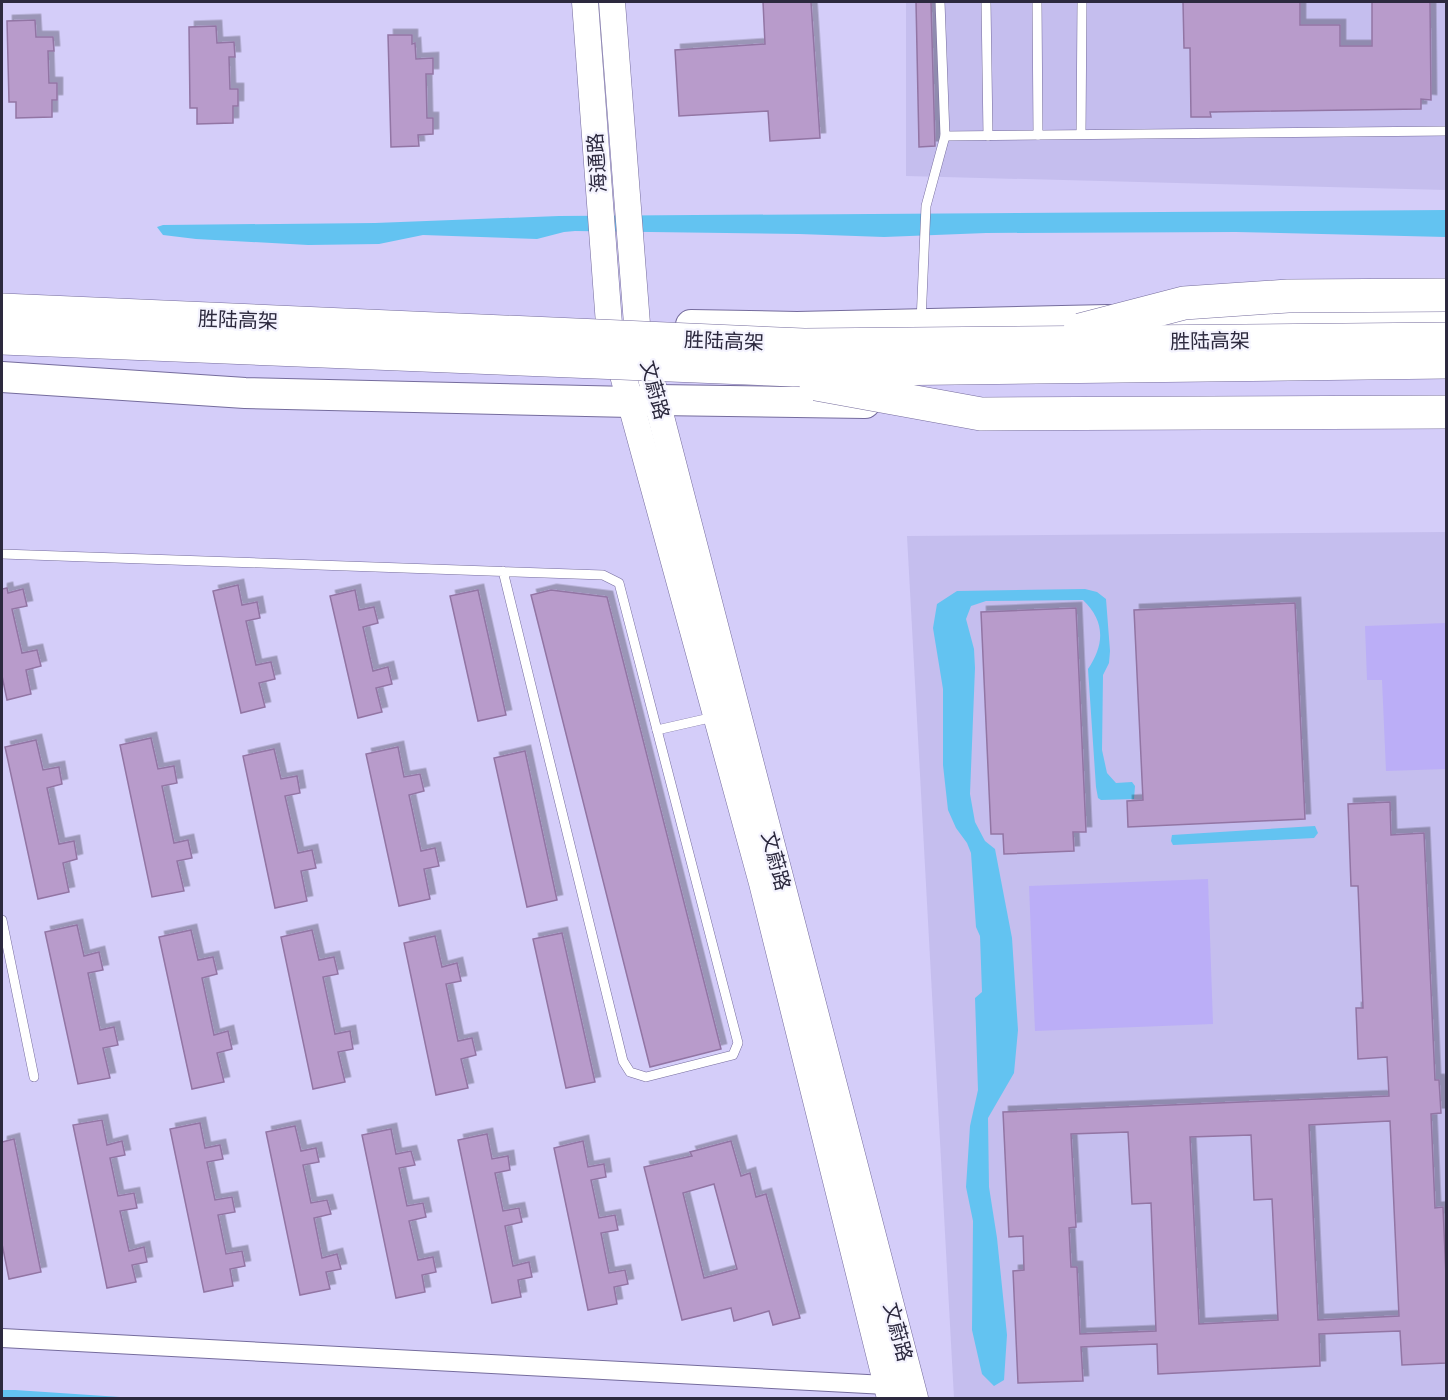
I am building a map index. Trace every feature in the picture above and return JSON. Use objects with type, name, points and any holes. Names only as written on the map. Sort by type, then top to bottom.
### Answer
[{"type":"highway","points":[[1032,343],[1184,303],[1288,296],[1446,295]]},
{"type":"highway","name":"胜陆高架","points":[[2,311],[804,345],[1446,339]]},
{"type":"highway","name":"胜陆高架","points":[[2,338],[793,370],[1446,362]]},
{"type":"highway","points":[[726,367],[981,414],[1446,412]]},
{"type":"main road","name":"海通路","points":[[585,2],[623,324]]},
{"type":"main road","name":"海通路","points":[[612,2],[623,324]]},
{"type":"main road","points":[[2,311],[797,327],[1446,314]]},
{"type":"main road","name":"文蔚路","points":[[623,324],[915,1398]]},
{"type":"main road","points":[[2,377],[245,393],[644,401],[946,404],[1446,398]]},
{"type":"main road","name":"文蔚路","points":[[644,401],[716,717],[762,883],[888,1392]]},
{"type":"street","points":[[2,1338],[888,1392]]},
{"type":"lane","points":[[921,324],[926,206],[945,136],[940,2]]},
{"type":"lane","points":[[986,2],[988,136]]},
{"type":"lane","points":[[1037,2],[1038,135]]},
{"type":"lane","points":[[1082,2],[1082,135]]},
{"type":"lane","points":[[945,136],[1446,131]]},
{"type":"lane","points":[[2,554],[503,571],[603,575],[619,583],[738,1043],[734,1055],[646,1077],[630,1072],[623,1061],[503,571]]},
{"type":"lane","points":[[657,730],[716,717]]},
{"type":"lane","points":[[2,920],[34,1077]]},
{"type":"shaded area","points":[[906,2],[1446,2],[1446,190],[906,176]]},
{"type":"shaded area","points":[[1446,532],[1446,1398],[954,1398],[907,536]]},
{"type":"shaded area","points":[[1446,623],[1446,769],[1386,771],[1382,680],[1367,680],[1365,626]]},
{"type":"shaded area","points":[[1208,879],[1213,1024],[1035,1031],[1029,886]]},
{"type":"water","points":[[1446,210],[1446,237],[1236,232],[986,233],[884,237],[575,231],[537,239],[423,235],[379,244],[308,245],[196,239],[163,235],[157,227],[163,225],[375,223],[559,216]]},
{"type":"water","points":[[1085,589],[1097,592],[1106,599],[1110,651],[1109,663],[1103,675],[1102,750],[1107,773],[1116,783],[1132,782],[1135,786],[1134,799],[1101,800],[1098,798],[1088,669],[1094,660],[1100,642],[1100,633],[1095,616],[1083,600],[986,601],[971,606],[966,619],[974,649],[975,668],[970,794],[975,822],[985,841],[995,849],[1012,938],[1018,1030],[1014,1073],[988,1118],[989,1187],[1007,1335],[1004,1380],[994,1386],[982,1374],[972,1330],[973,1221],[966,1187],[970,1126],[978,1090],[975,998],[982,992],[980,936],[976,927],[971,853],[948,810],[943,765],[943,689],[933,628],[937,604],[957,591]]},
{"type":"water","points":[[1315,826],[1318,833],[1314,838],[1173,845],[1171,841],[1172,835]]},
{"type":"water","points":[[2,1390],[15,1390],[135,1398],[2,1398]]},
{"type":"building","points":[[763,2],[811,2],[820,138],[770,141],[768,111],[679,116],[675,50],[765,44]]},
{"type":"building","points":[[916,2],[931,2],[935,146],[919,147]]},
{"type":"building","points":[[1183,2],[1300,2],[1300,25],[1340,25],[1340,46],[1372,46],[1372,2],[1430,2],[1431,100],[1421,99],[1421,109],[1210,112],[1211,117],[1191,117],[1190,48],[1184,48]]},
{"type":"building","points":[[35,20],[36,37],[53,37],[54,51],[48,51],[49,83],[57,83],[57,100],[52,100],[52,117],[16,118],[16,102],[9,102],[7,21]]},
{"type":"building","points":[[216,26],[217,43],[234,42],[235,57],[229,57],[230,89],[238,89],[238,106],[233,106],[233,123],[197,124],[197,108],[190,108],[189,27]]},
{"type":"building","points":[[388,35],[412,35],[416,59],[433,58],[433,74],[426,74],[427,118],[433,118],[433,134],[418,135],[419,146],[391,147]]},
{"type":"building","points":[[238,585],[242,605],[257,602],[260,618],[246,621],[256,665],[271,662],[275,679],[259,683],[265,707],[241,713],[213,591]]},
{"type":"building","points":[[7,588],[8,593],[23,589],[27,606],[12,609],[22,653],[37,650],[41,666],[26,670],[31,694],[7,700],[2,676],[2,589]]},
{"type":"building","points":[[355,590],[359,610],[374,607],[378,623],[363,627],[373,671],[388,667],[392,684],[376,688],[382,712],[358,718],[330,596]]},
{"type":"building","points":[[478,590],[506,715],[478,721],[450,596]]},
{"type":"building","points":[[551,590],[607,597],[721,1049],[650,1067],[531,595]]},
{"type":"building","points":[[1295,603],[1305,819],[1128,827],[1127,801],[1143,800],[1134,610]]},
{"type":"building","points":[[1076,608],[1086,832],[1073,832],[1074,851],[1004,854],[1003,834],[991,834],[981,612]]},
{"type":"building","points":[[151,738],[158,769],[174,766],[177,783],[162,786],[174,843],[188,840],[192,858],[177,861],[184,891],[152,897],[120,745]]},
{"type":"building","points":[[36,740],[43,770],[59,767],[62,784],[47,788],[59,844],[74,841],[77,859],[63,863],[69,892],[38,899],[5,747]]},
{"type":"building","points":[[398,747],[404,777],[420,774],[424,791],[409,795],[421,851],[435,848],[439,866],[424,869],[430,899],[399,906],[366,754]]},
{"type":"building","points":[[274,749],[281,779],[297,776],[300,793],[285,796],[298,853],[312,850],[316,868],[301,871],[307,901],[275,908],[243,756]]},
{"type":"building","points":[[525,751],[557,900],[527,907],[494,758]]},
{"type":"building","points":[[1390,802],[1391,835],[1424,833],[1435,1080],[1439,1080],[1441,1113],[1431,1114],[1435,1208],[1443,1207],[1446,1363],[1402,1365],[1400,1331],[1319,1334],[1320,1366],[1158,1374],[1157,1344],[1081,1347],[1083,1381],[1018,1383],[1013,1271],[1024,1270],[1023,1236],[1009,1237],[1003,1112],[1389,1096],[1387,1057],[1358,1059],[1356,1008],[1363,1008],[1358,886],[1351,886],[1348,804]],"holes":[[[1390,1121],[1399,1316],[1318,1320],[1309,1125]],[[1128,1132],[1132,1204],[1151,1203],[1156,1331],[1080,1334],[1077,1267],[1071,1267],[1069,1228],[1076,1227],[1071,1134]],[[1251,1135],[1254,1200],[1272,1199],[1278,1320],[1199,1324],[1190,1137]]]},
{"type":"building","points":[[77,925],[84,956],[99,952],[103,970],[88,973],[100,1030],[114,1027],[118,1045],[103,1048],[110,1078],[78,1084],[45,932]]},
{"type":"building","points":[[191,930],[198,960],[213,957],[217,974],[202,978],[214,1035],[228,1031],[232,1049],[217,1053],[224,1082],[192,1089],[159,937]]},
{"type":"building","points":[[312,930],[319,960],[334,957],[338,974],[323,977],[335,1034],[350,1031],[353,1049],[338,1052],[345,1082],[313,1089],[281,937]]},
{"type":"building","points":[[562,933],[595,1082],[566,1088],[533,939]]},
{"type":"building","points":[[435,936],[442,967],[457,963],[461,981],[446,984],[458,1041],[472,1038],[476,1055],[461,1059],[468,1088],[436,1095],[404,943]]},
{"type":"building","points":[[102,1120],[107,1145],[122,1141],[125,1155],[110,1158],[118,1196],[134,1193],[137,1208],[120,1211],[129,1251],[144,1247],[147,1262],[132,1265],[136,1282],[107,1288],[73,1125]]},
{"type":"building","points":[[200,1123],[205,1148],[220,1145],[223,1159],[207,1162],[215,1200],[232,1197],[235,1212],[218,1215],[226,1254],[242,1251],[245,1266],[230,1269],[233,1286],[204,1292],[170,1129]]},
{"type":"building","points":[[295,1126],[301,1151],[316,1148],[319,1162],[303,1165],[311,1203],[327,1200],[331,1214],[314,1218],[322,1258],[337,1254],[341,1269],[326,1272],[330,1289],[300,1295],[266,1132]]},
{"type":"building","points":[[391,1129],[396,1154],[411,1151],[415,1165],[399,1168],[407,1206],[423,1203],[426,1217],[409,1221],[418,1260],[433,1257],[436,1272],[422,1275],[425,1292],[396,1298],[362,1135]]},
{"type":"building","points":[[487,1134],[492,1159],[508,1156],[510,1170],[495,1173],[503,1211],[519,1208],[522,1222],[505,1226],[513,1266],[529,1262],[532,1277],[518,1280],[521,1297],[492,1303],[458,1140]]},
{"type":"building","points":[[14,1139],[41,1272],[9,1279],[2,1244],[2,1142]]},
{"type":"building","points":[[583,1141],[588,1167],[604,1164],[606,1177],[591,1180],[599,1218],[615,1215],[618,1230],[601,1233],[609,1273],[625,1270],[628,1284],[614,1287],[617,1304],[588,1310],[554,1148]]},
{"type":"building","points":[[731,1141],[741,1176],[750,1173],[756,1197],[766,1194],[800,1318],[773,1325],[769,1311],[734,1321],[731,1308],[682,1320],[644,1167],[692,1156],[690,1152]],"holes":[[[714,1184],[737,1269],[704,1278],[683,1193]]]}]
